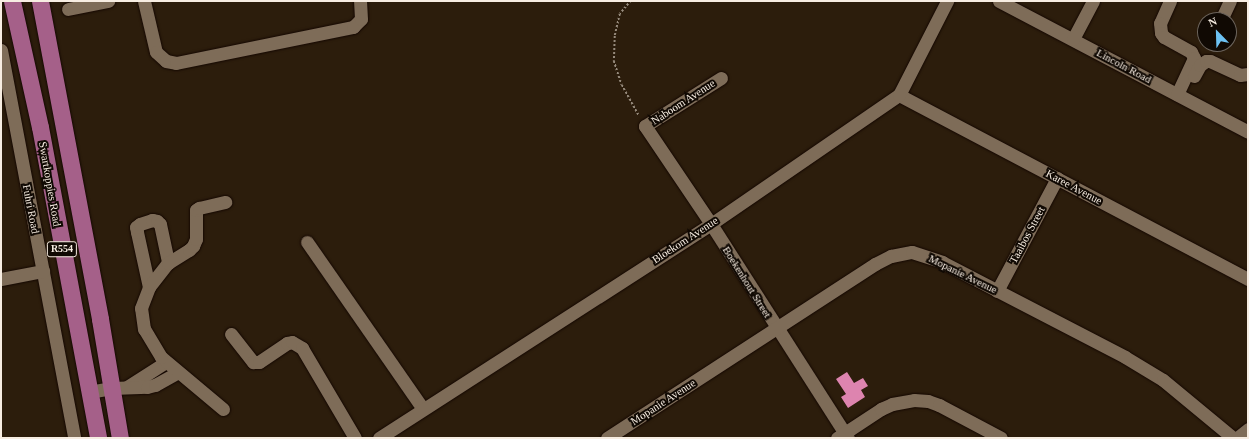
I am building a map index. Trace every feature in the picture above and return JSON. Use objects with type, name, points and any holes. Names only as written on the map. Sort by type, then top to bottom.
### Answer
[{"type":"main road","name":"Swartkoppies Road","points":[[12,1],[40,127],[98,438]]},
{"type":"main road","name":"R554","points":[[40,1],[120,387],[120,438]]},
{"type":"street","points":[[68,9],[107,1]]},
{"type":"street","points":[[144,1],[156,52],[166,61],[176,63],[353,27],[361,19],[360,1]]},
{"type":"street","name":"Bloekom Avenue","points":[[378,438],[711,224],[899,95],[947,1]]},
{"type":"street","name":"Lincoln Road","points":[[999,1],[1248,132]]},
{"type":"street","points":[[1073,39],[1093,1]]},
{"type":"street","points":[[1170,1],[1160,22],[1161,33],[1164,37],[1191,52],[1194,58],[1180,96]]},
{"type":"street","points":[[1225,12],[1230,1]]},
{"type":"street","name":"Fuhri Road","points":[[1,50],[4,88],[43,271],[74,438]]},
{"type":"street","points":[[1180,96],[1200,65],[1206,61],[1210,61],[1240,75],[1248,74]]},
{"type":"street","name":"Naboom Avenue","points":[[645,126],[721,78]]},
{"type":"street","name":"Karee Avenue","points":[[899,95],[1248,279]]},
{"type":"street","name":"Boekenhout Street","points":[[645,126],[711,224],[843,436]]},
{"type":"street","name":"Taaibos Street","points":[[997,291],[1057,178]]},
{"type":"street","points":[[223,409],[166,362],[155,350],[144,329],[141,308],[149,287],[168,263],[193,246],[196,239],[196,210],[225,202]]},
{"type":"street","points":[[149,287],[136,227],[152,220],[157,221],[160,224],[168,263]]},
{"type":"street","points":[[307,242],[423,409]]},
{"type":"street","name":"Mopanie Avenue","points":[[607,438],[776,327],[876,264],[902,253],[922,254],[942,262],[1149,371],[1201,410],[1233,438]]},
{"type":"street","points":[[1,279],[43,271]]},
{"type":"street","points":[[231,334],[253,362],[259,362],[287,343],[292,342],[302,348],[355,438]]},
{"type":"street","points":[[120,387],[166,362]]},
{"type":"street","points":[[89,392],[120,387],[140,388],[155,385],[178,372]]},
{"type":"street","points":[[843,436],[881,409],[892,404],[914,400],[928,401],[938,405],[1001,438]]},
{"type":"street","points":[[1237,438],[1248,429]]},
{"type":"path","points":[[632,1],[620,14],[615,36],[614,61],[622,85],[645,126]]},
{"type":"building","points":[[847,372],[854,383],[863,378],[868,386],[861,390],[865,397],[848,408],[841,397],[846,394],[836,379]]}]
